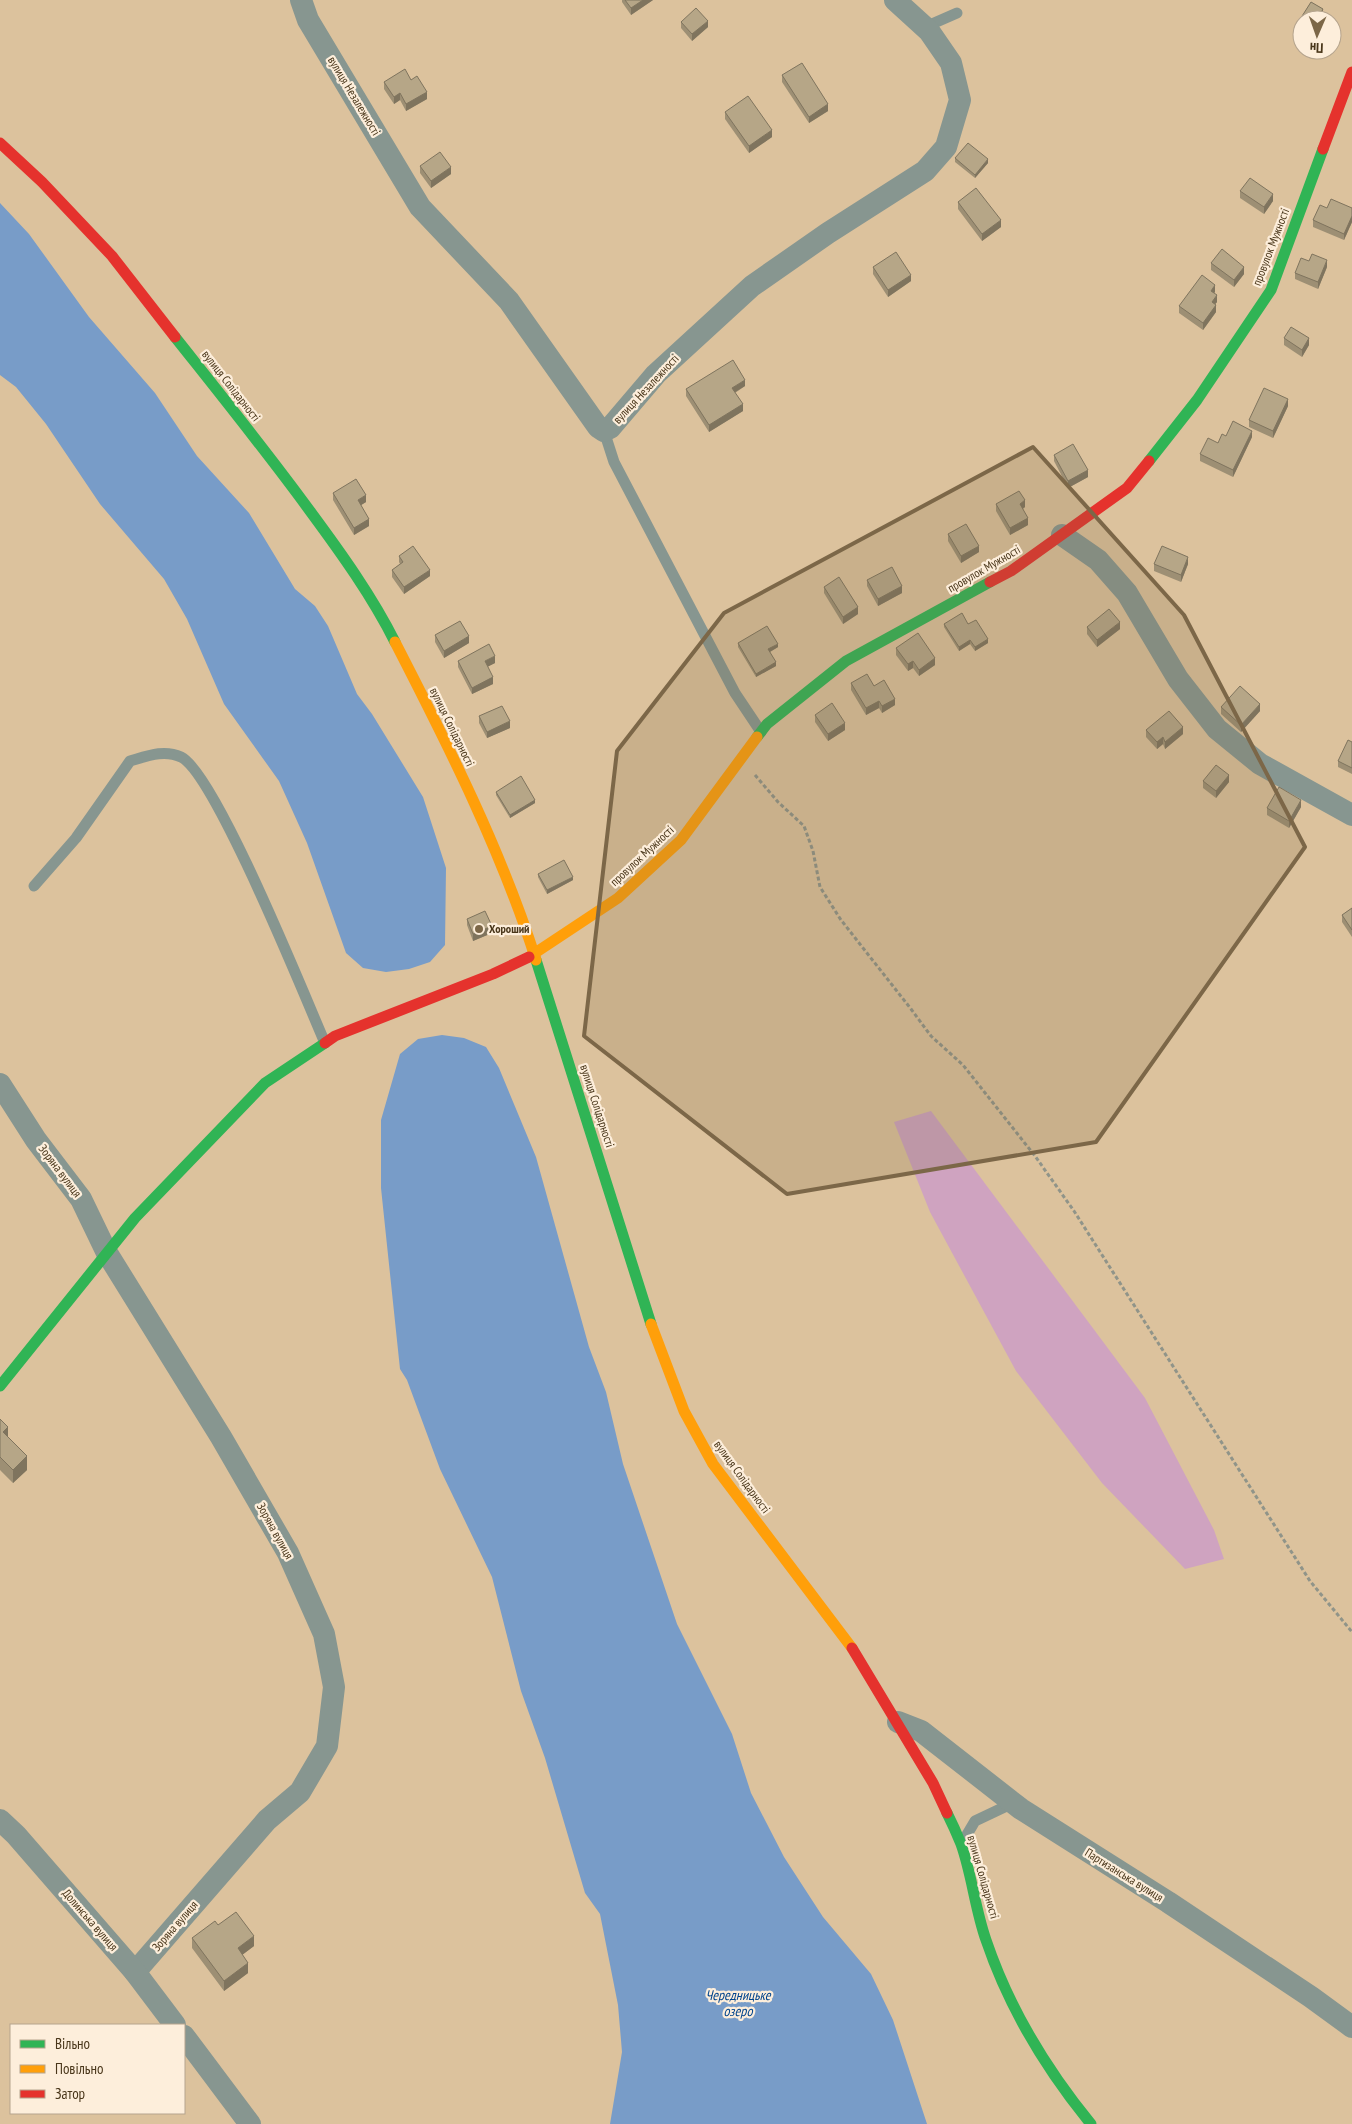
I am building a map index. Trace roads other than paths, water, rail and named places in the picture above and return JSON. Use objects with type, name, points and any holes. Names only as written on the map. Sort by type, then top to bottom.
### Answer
[{"type":"main road","name":"провулок Мужності","points":[[3,1375],[135,1218],[265,1083],[335,1036],[493,974],[534,954],[618,898],[681,840],[767,724],[846,661],[1011,571],[1127,488],[1197,400],[1271,290],[1352,72]]},
{"type":"main road","name":"вулиця Солідарності","points":[[0,143],[42,182],[112,256],[284,475],[338,550],[385,622],[444,738],[497,854],[534,954],[654,1332],[684,1411],[713,1464],[860,1659],[934,1783],[961,1844],[986,1940],[1013,2004],[1038,2052],[1090,2124]]},
{"type":"street","name":"вулиця Незалежності","points":[[302,0],[308,20],[420,207],[509,301],[598,426],[604,431],[610,428],[656,374],[752,286],[828,233],[925,171],[946,146],[960,100],[951,63],[924,27],[895,0]]},
{"type":"street","points":[[1062,535],[1098,560],[1127,593],[1178,679],[1216,729],[1260,764],[1352,815]]},
{"type":"street","name":"Зоряна вулиця","points":[[0,1084],[36,1140],[81,1199],[107,1253],[221,1437],[288,1553],[324,1634],[334,1687],[327,1746],[300,1792],[267,1820],[135,1972]]},
{"type":"street","name":"Партизанська вулиця","points":[[898,1722],[921,1731],[1013,1803],[1303,1991],[1352,2027]]},
{"type":"street","name":"Долинська вулиця","points":[[0,1820],[16,1835],[135,1972],[174,2024]]},
{"type":"street","points":[[185,2037],[250,2124]]},
{"type":"lane","points":[[924,27],[957,13]]},
{"type":"lane","points":[[604,431],[614,462],[735,693],[761,732]]},
{"type":"lane","points":[[34,886],[76,838],[130,761],[160,752],[182,757],[201,777],[244,857],[325,1042]]},
{"type":"lane","points":[[961,1844],[975,1821],[1013,1803]]},
{"type":"water","points":[[0,203],[29,234],[89,317],[155,393],[197,456],[249,513],[295,589],[315,606],[328,626],[357,694],[372,714],[423,797],[446,868],[445,945],[430,962],[409,969],[386,972],[363,968],[346,953],[307,843],[279,781],[224,704],[187,619],[164,579],[100,504],[46,424],[16,387],[0,375]]},
{"type":"water","name":"Чередницьке озеро","points":[[442,1035],[464,1038],[486,1047],[499,1068],[536,1157],[589,1347],[606,1392],[623,1464],[677,1624],[732,1734],[751,1793],[784,1857],[823,1917],[871,1974],[893,2020],[927,2124],[610,2124],[622,2052],[618,2005],[600,1914],[585,1893],[545,1758],[521,1691],[492,1577],[440,1469],[407,1380],[400,1369],[381,1188],[381,1120],[400,1054],[418,1039]]},
{"type":"place","name":"Хороший","points":[[479,929]]}]
